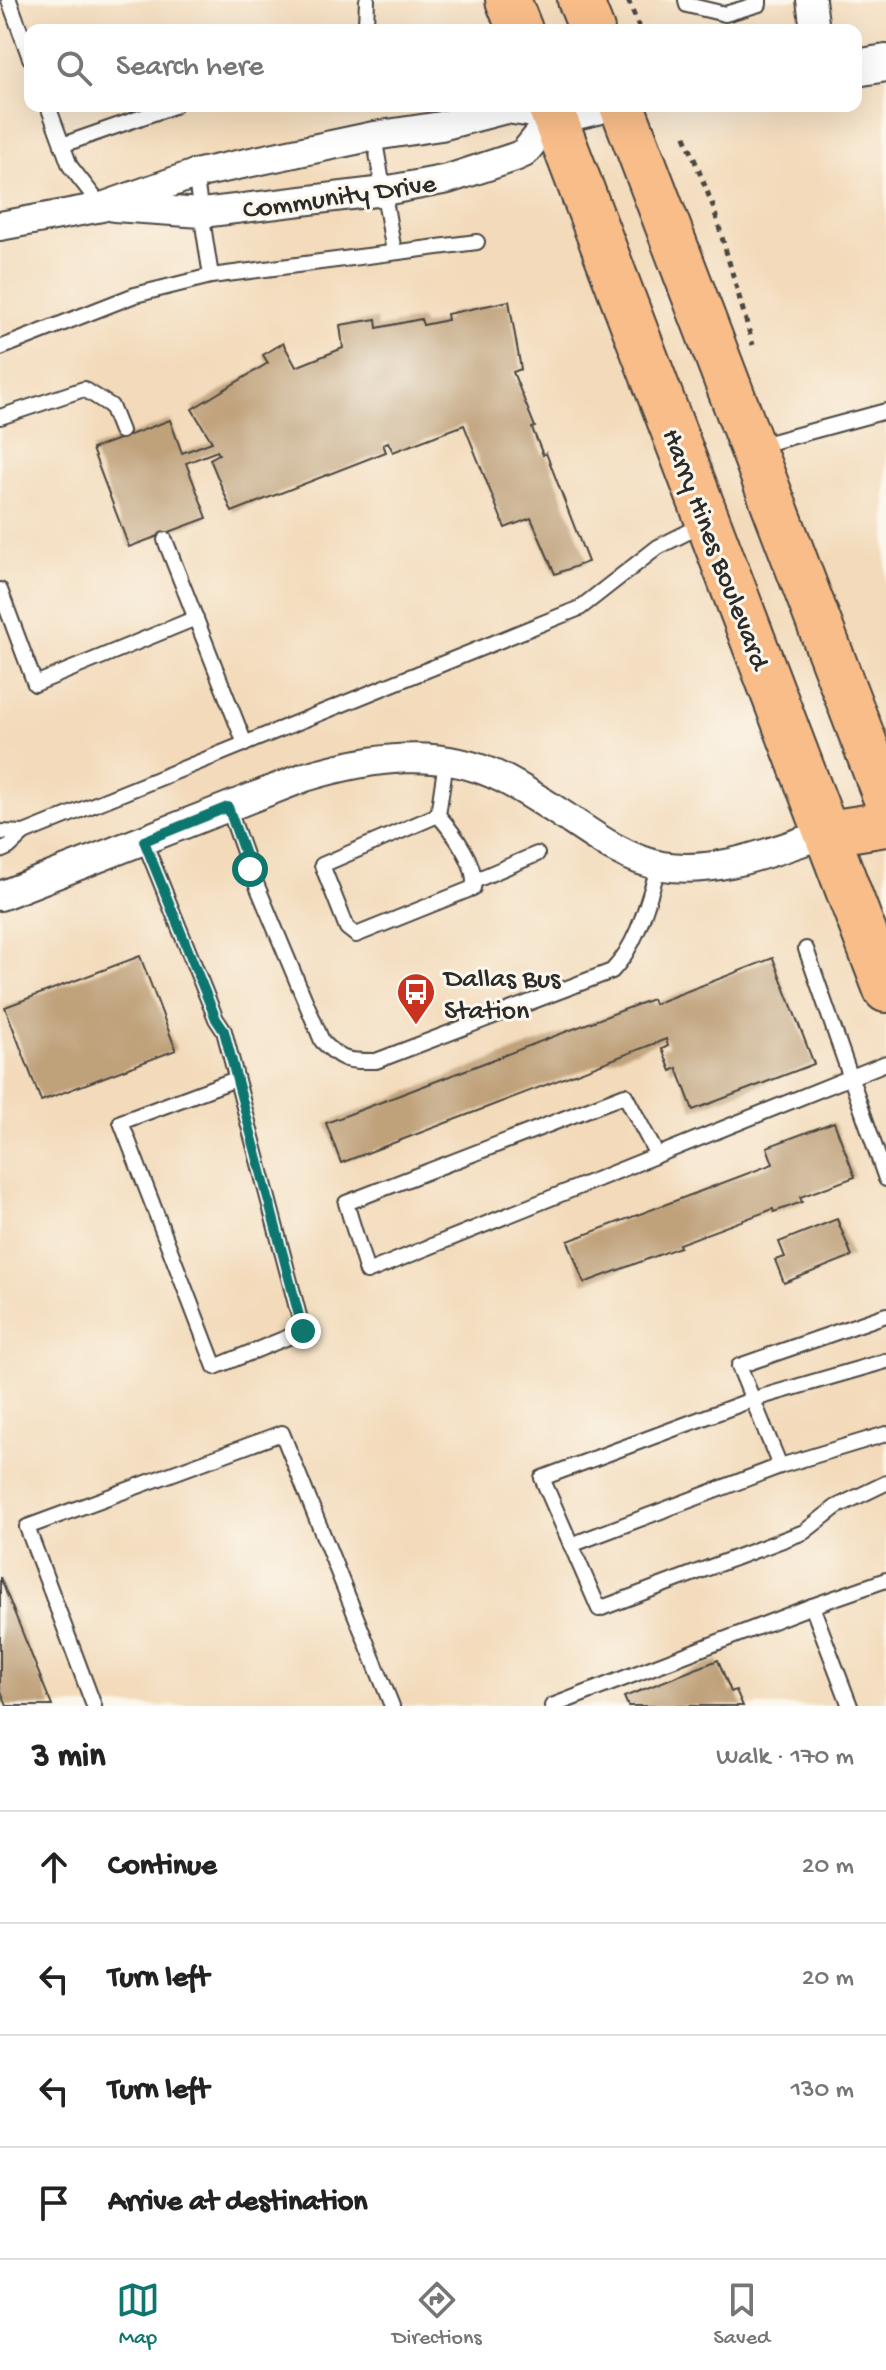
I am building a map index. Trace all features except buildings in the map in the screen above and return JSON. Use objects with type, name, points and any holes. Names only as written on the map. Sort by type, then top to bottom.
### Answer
[{"type":"main road","points":[[508,0],[518,24]]},
{"type":"main road","points":[[580,0],[590,24]]},
{"type":"main road","name":"Harry Hines Boulevard","points":[[552,112],[886,990]]},
{"type":"main road","points":[[624,112],[886,799]]},
{"type":"main road","points":[[828,833],[886,824]]},
{"type":"street","points":[[811,0],[814,24]]},
{"type":"street","points":[[862,67],[886,63]]},
{"type":"street","name":"Community Drive","points":[[0,226],[102,207],[195,174],[374,136],[441,126],[495,112]]},
{"type":"street","name":"Community Drive","points":[[102,207],[202,213],[384,191],[448,179],[524,153],[551,112]]},
{"type":"street","points":[[0,896],[305,777],[348,764],[388,758],[424,757],[464,763],[500,777],[601,840],[629,855],[659,865],[693,869],[729,865],[828,833]]},
{"type":"lane","points":[[9,0],[24,41]]},
{"type":"lane","points":[[366,24],[367,0]]},
{"type":"lane","points":[[686,0],[687,5],[725,14],[759,4],[759,0]]},
{"type":"lane","points":[[725,14],[727,24]]},
{"type":"lane","points":[[50,112],[70,166],[102,207]]},
{"type":"lane","points":[[62,145],[157,112]]},
{"type":"lane","points":[[374,136],[394,252]]},
{"type":"lane","points":[[195,174],[211,276]]},
{"type":"lane","points":[[0,348],[135,295],[211,276],[477,242]]},
{"type":"lane","points":[[0,417],[84,389],[111,406],[121,431]]},
{"type":"lane","points":[[753,447],[886,411]]},
{"type":"lane","points":[[0,851],[24,833],[580,608],[658,547],[708,522]]},
{"type":"lane","points":[[165,540],[245,744]]},
{"type":"lane","points":[[0,590],[35,684],[196,618]]},
{"type":"lane","points":[[438,815],[322,865],[347,928],[356,935],[473,888],[476,880],[457,837],[438,815],[446,761]]},
{"type":"lane","points":[[228,807],[250,869],[322,1041],[337,1056],[356,1061],[376,1061],[612,971],[633,943],[659,865]]},
{"type":"lane","points":[[0,832],[24,833]]},
{"type":"lane","points":[[144,841],[216,1019],[224,1031],[303,1331],[215,1367],[121,1122],[236,1079]]},
{"type":"lane","points":[[476,880],[537,854]]},
{"type":"lane","points":[[806,949],[886,1179]]},
{"type":"lane","points":[[657,1155],[625,1095],[346,1203],[367,1272],[886,1063]]},
{"type":"lane","points":[[780,1466],[739,1366],[886,1315]]},
{"type":"lane","points":[[886,1361],[754,1399],[542,1478],[599,1609],[804,1532],[836,1507],[886,1483]]},
{"type":"lane","points":[[94,1706],[27,1527],[282,1433],[392,1706]]},
{"type":"lane","points":[[571,1545],[780,1466],[886,1434]]},
{"type":"lane","points":[[552,1706],[886,1580]]},
{"type":"lane","points":[[812,1606],[850,1706]]},
{"type":"path","points":[[628,0],[638,24]]},
{"type":"path","points":[[685,136],[713,206],[755,350]]},
{"type":"place","name":"Dallas Bus Station","points":[[416,1026]]},
{"type":"route","points":[[250,869],[228,807],[144,841],[216,1019],[224,1031],[303,1331]]}]
